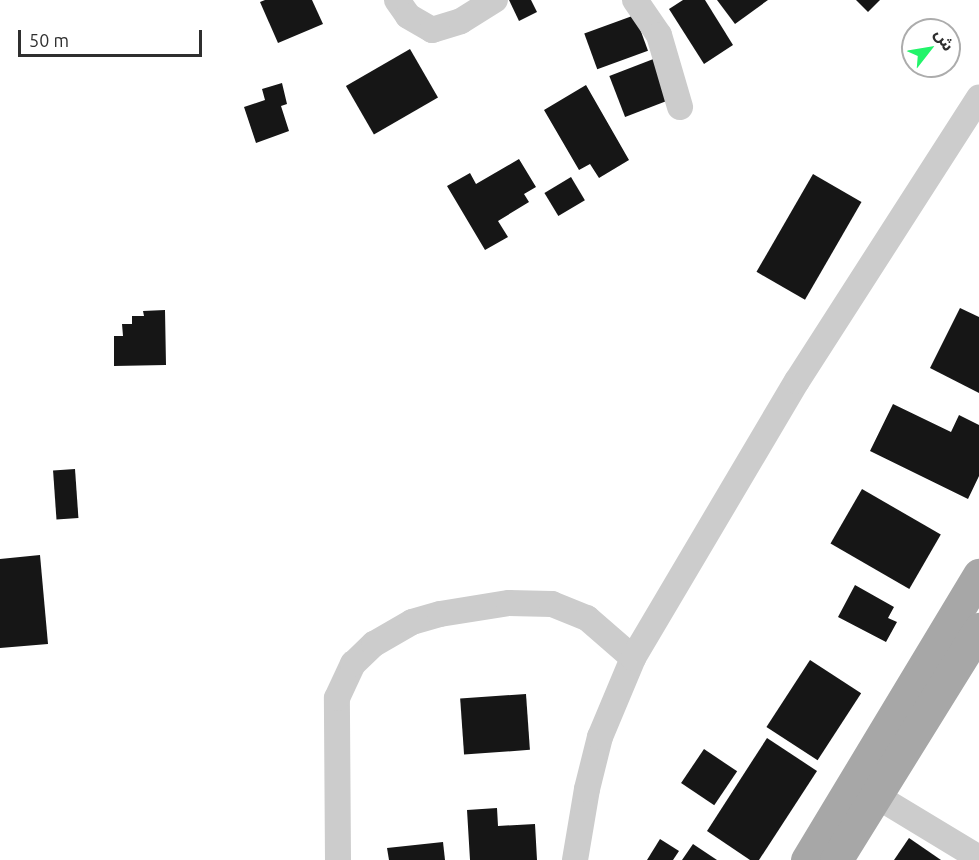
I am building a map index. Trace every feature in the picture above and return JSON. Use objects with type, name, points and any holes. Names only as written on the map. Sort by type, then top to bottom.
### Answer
[{"type":"main road","points":[[807,860],[866,789],[969,628],[979,575]]},
{"type":"main road","points":[[836,860],[866,789]]},
{"type":"street","points":[[397,0],[408,16],[432,30],[461,21],[495,0]]},
{"type":"street","points":[[635,0],[660,35],[680,107]]},
{"type":"street","points":[[575,860],[587,789],[600,737],[633,658],[797,381],[979,97]]},
{"type":"street","points":[[338,860],[337,698],[353,664],[374,644],[412,622],[440,614],[508,603],[552,604],[587,618],[633,658]]},
{"type":"street","points":[[866,789],[979,858]]},
{"type":"building","points":[[265,0],[312,0],[323,24],[278,43],[260,2]]},
{"type":"building","points":[[509,0],[531,0],[537,12],[519,21]]},
{"type":"building","points":[[683,0],[705,0],[733,45],[704,64],[669,9]]},
{"type":"building","points":[[717,0],[768,0],[735,24]]},
{"type":"building","points":[[856,0],[880,0],[868,12]]},
{"type":"building","points":[[635,15],[648,51],[597,69],[584,33]]},
{"type":"building","points":[[410,49],[438,97],[374,134],[346,86]]},
{"type":"building","points":[[656,58],[672,99],[625,117],[609,76]]},
{"type":"building","points":[[282,83],[287,104],[281,106],[289,131],[256,143],[244,107],[265,100],[262,89]]},
{"type":"building","points":[[586,85],[629,160],[599,178],[590,164],[579,170],[544,110]]},
{"type":"building","points":[[519,159],[536,187],[524,194],[529,202],[498,221],[508,237],[485,250],[447,186],[470,173],[476,184]]},
{"type":"building","points":[[813,174],[861,202],[805,300],[756,272]]},
{"type":"building","points":[[571,177],[585,200],[558,216],[544,193]]},
{"type":"building","points":[[960,308],[979,317],[979,393],[930,368]]},
{"type":"building","points":[[165,310],[166,365],[114,366],[114,336],[123,336],[122,324],[132,324],[132,316],[144,316],[143,311]]},
{"type":"building","points":[[893,404],[951,432],[959,415],[979,425],[979,476],[968,499],[870,451]]},
{"type":"building","points":[[75,469],[78,518],[56,519],[53,471]]},
{"type":"building","points":[[862,489],[941,534],[909,589],[830,544]]},
{"type":"building","points":[[40,555],[48,644],[0,648],[0,559]]},
{"type":"building","points":[[855,585],[894,607],[888,618],[897,622],[886,642],[838,617]]},
{"type":"building","points":[[810,660],[861,693],[818,760],[766,727]]},
{"type":"building","points":[[526,694],[530,750],[464,754],[460,699]]},
{"type":"building","points":[[767,738],[817,771],[759,860],[750,860],[707,831]]},
{"type":"building","points":[[704,749],[737,771],[714,805],[681,783]]},
{"type":"building","points":[[497,808],[498,826],[535,824],[537,860],[470,860],[467,810]]},
{"type":"building","points":[[909,838],[941,860],[894,860]]},
{"type":"building","points":[[660,839],[679,851],[673,860],[647,860]]},
{"type":"building","points":[[443,842],[445,860],[389,860],[387,848]]},
{"type":"building","points":[[693,844],[717,860],[682,860]]}]
